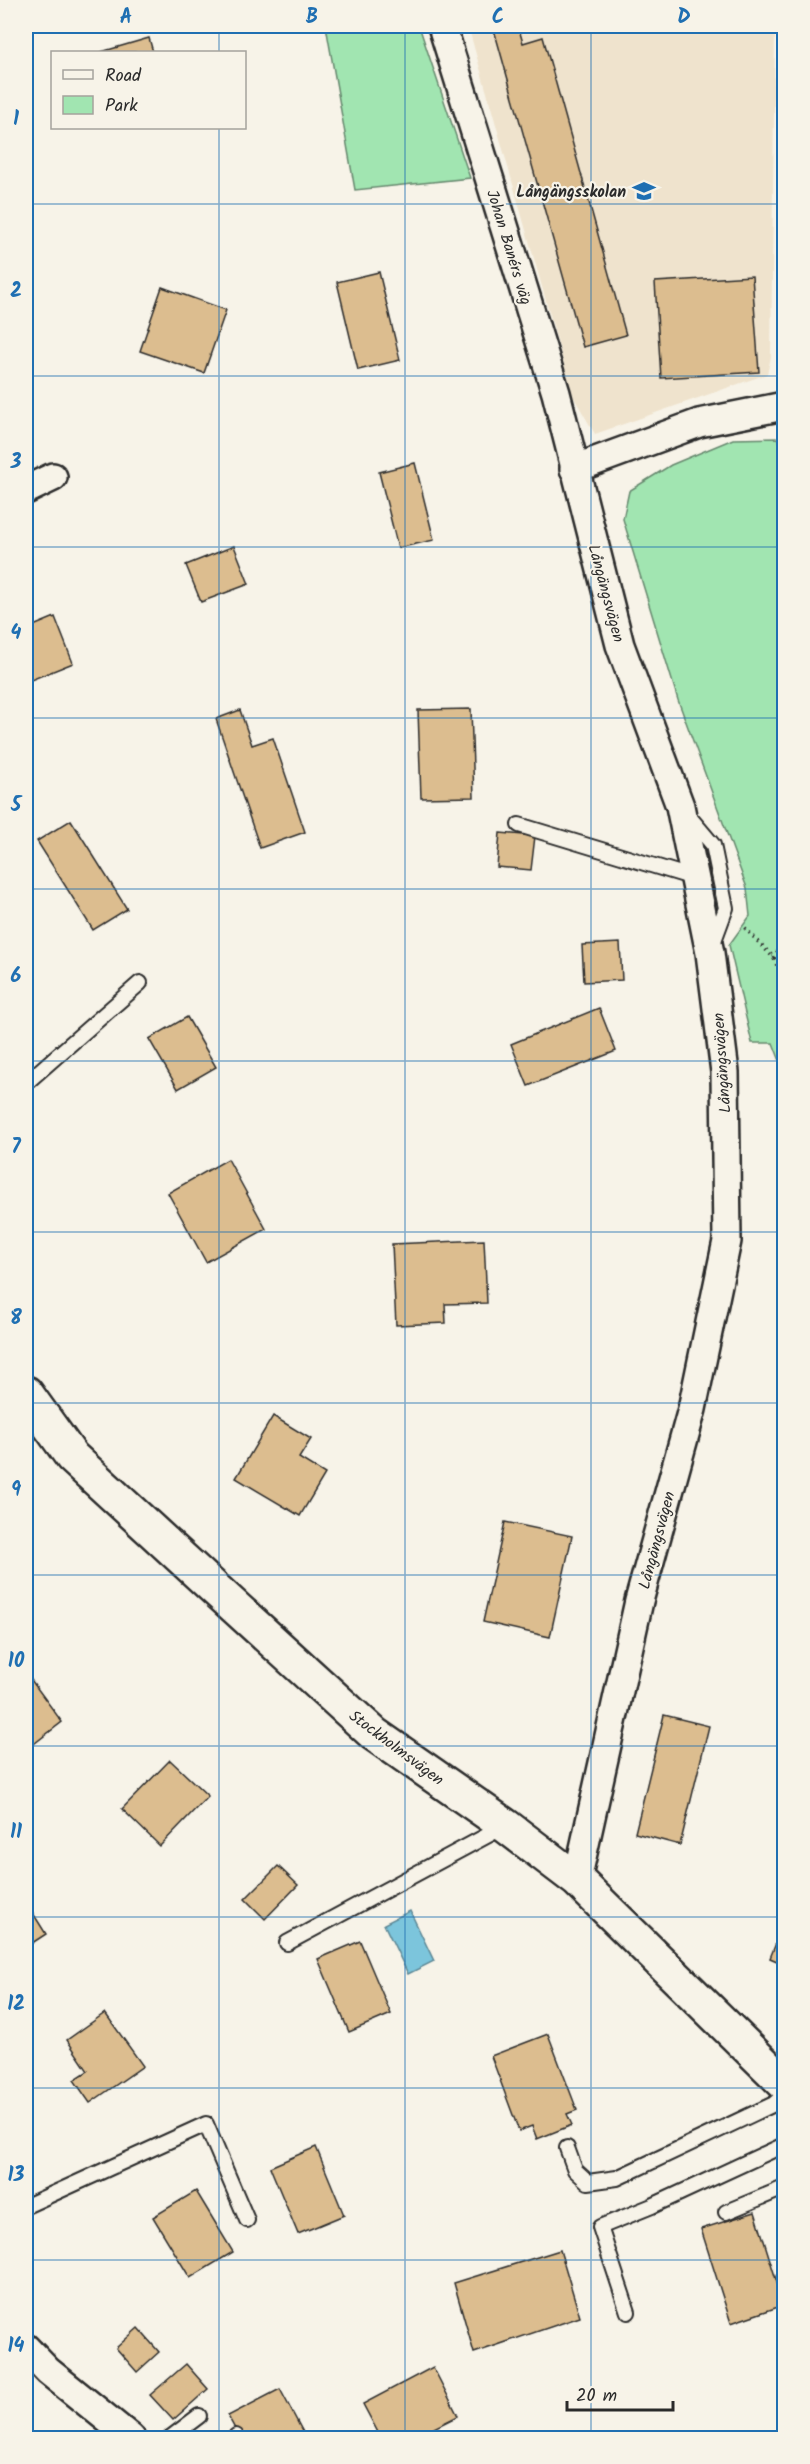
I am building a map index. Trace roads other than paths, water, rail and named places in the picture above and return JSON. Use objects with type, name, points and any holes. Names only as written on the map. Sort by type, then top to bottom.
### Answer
[{"type":"street","name":"Johan Banérs väg","points":[[442,26],[556,393],[574,469]]},
{"type":"street","points":[[574,469],[699,423],[784,406]]},
{"type":"street","name":"Långängsvägen","points":[[574,469],[620,645],[680,806],[710,953],[725,1072],[727,1241],[692,1410],[639,1601],[577,1880]]},
{"type":"street","points":[[26,490],[53,477]]},
{"type":"street","name":"Stockholmsvägen","points":[[26,1394],[72,1457],[366,1726],[577,1880],[784,2083]]},
{"type":"street","points":[[26,2348],[48,2371],[131,2439]]},
{"type":"lane","points":[[680,806],[713,845],[726,908],[710,953]]},
{"type":"lane","points":[[519,825],[694,878]]},
{"type":"lane","points":[[26,1083],[140,983]]},
{"type":"lane","points":[[287,1942],[506,1826]]},
{"type":"lane","points":[[567,2148],[576,2170],[588,2182],[617,2178],[774,2104],[784,2096]]},
{"type":"lane","points":[[26,2206],[206,2124],[247,2220]]},
{"type":"lane","points":[[628,2312],[600,2227],[652,2206],[784,2145]]},
{"type":"lane","points":[[726,2212],[784,2188]]},
{"type":"lane","points":[[170,2439],[199,2416]]},
{"type":"water","points":[[410,1911],[434,1961],[408,1974],[384,1924]]},
{"type":"place","name":"Långängsskolan","points":[[644,191]]}]
